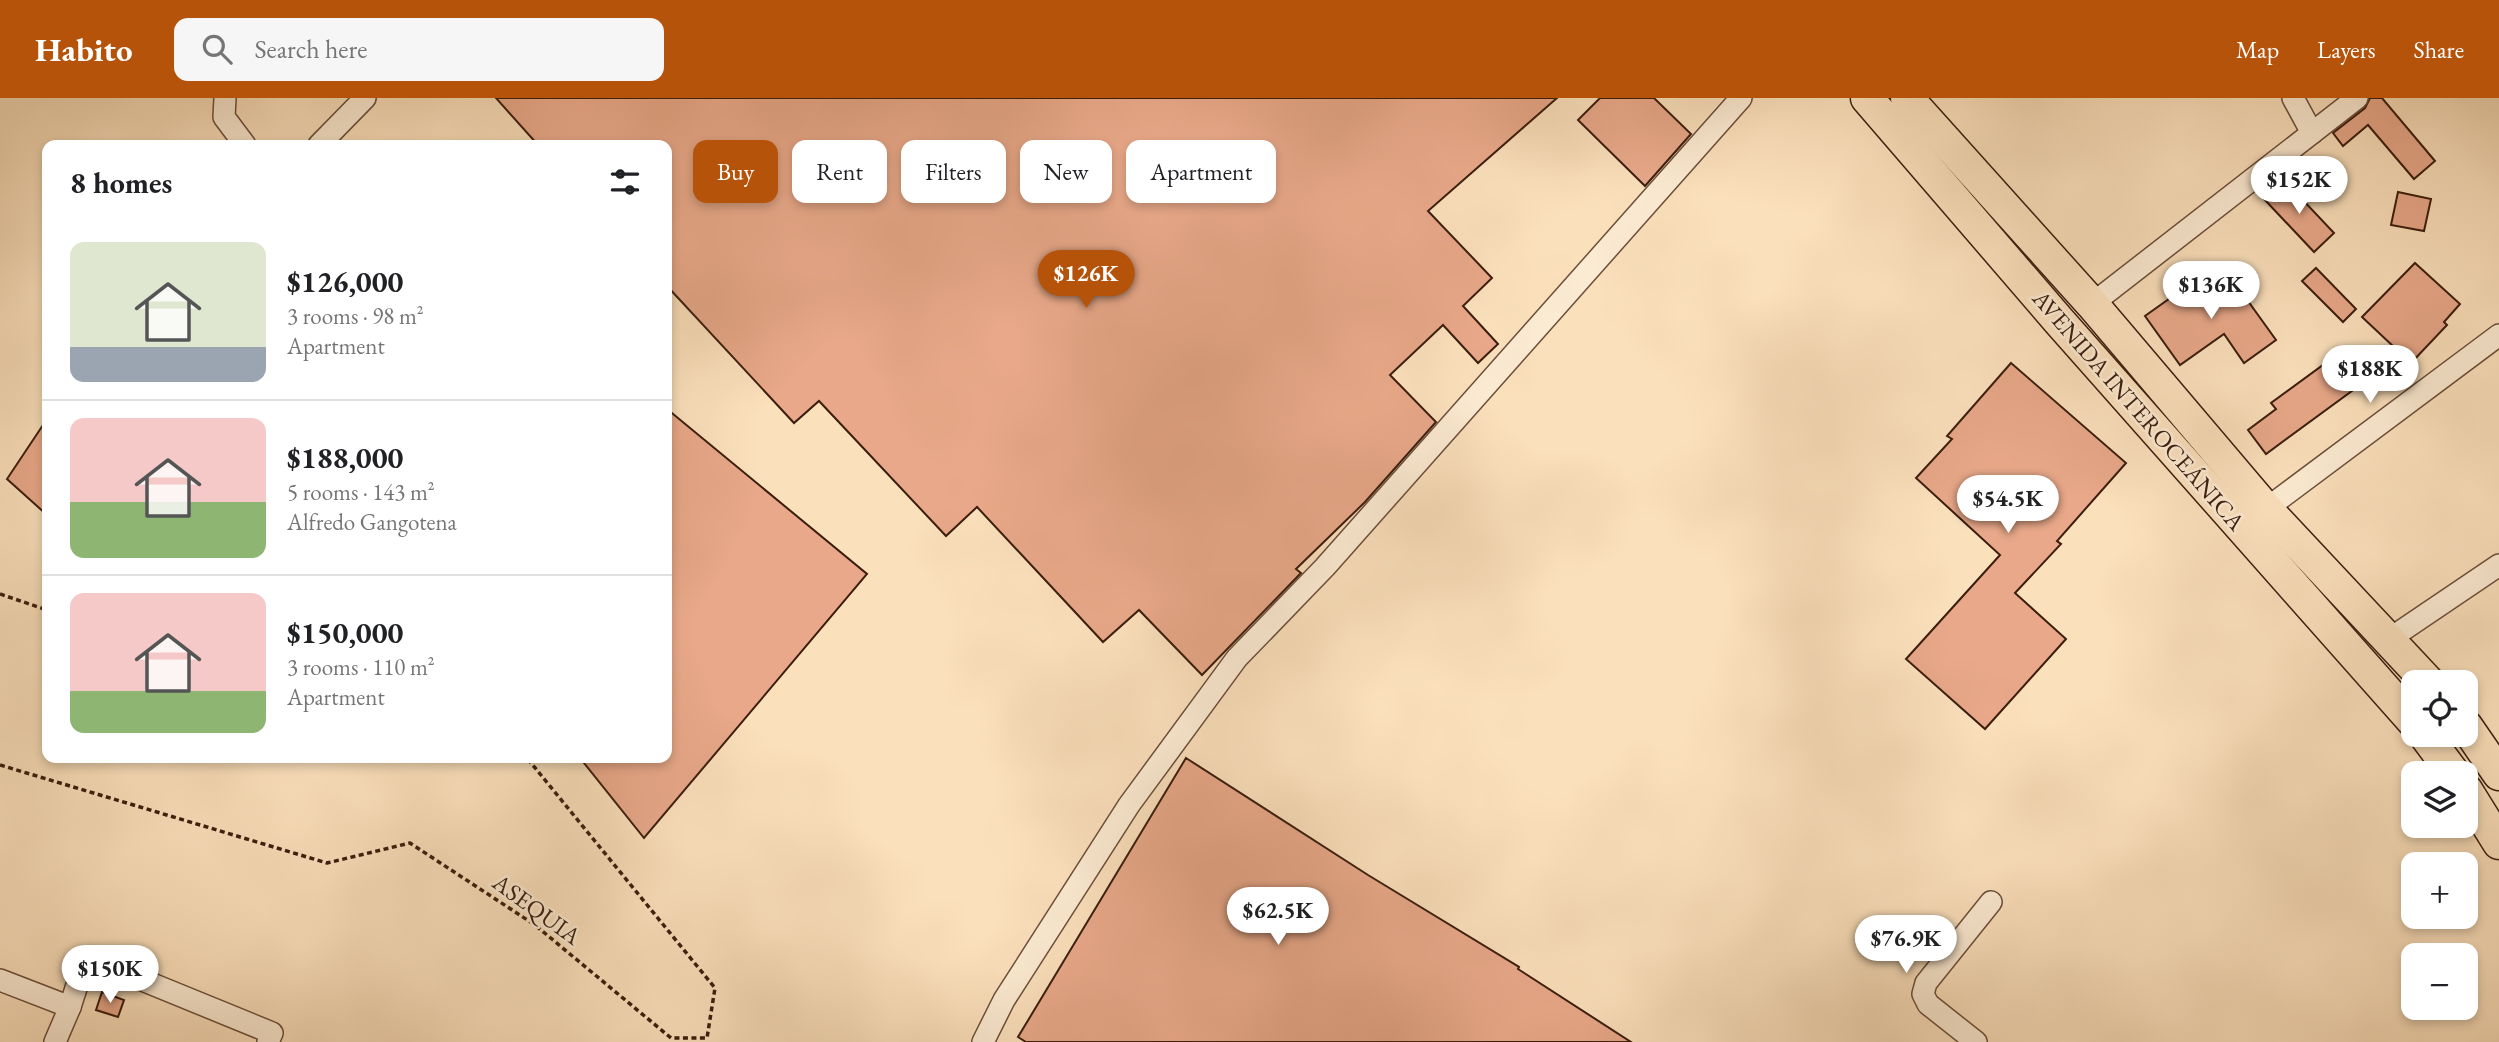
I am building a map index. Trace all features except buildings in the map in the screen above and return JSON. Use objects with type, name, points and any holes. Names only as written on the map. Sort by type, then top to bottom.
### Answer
[{"type":"highway","name":"AVENIDA INTEROCEÁNICA","points":[[1867,98],[2059,321],[2401,707]]},
{"type":"highway","name":"AVENIDA INTEROCEÁNICA","points":[[1907,98],[2092,304],[2266,509],[2417,670]]},
{"type":"highway","points":[[2478,743],[2499,773]]},
{"type":"highway","points":[[2478,809],[2499,843]]},
{"type":"street","points":[[225,98],[224,117],[241,140]]},
{"type":"street","points":[[324,140],[365,98]]},
{"type":"street","points":[[983,1042],[1004,1000],[1129,805],[1237,658],[1325,568],[1741,98]]},
{"type":"street","points":[[2293,98],[2312,133]]},
{"type":"street","points":[[2092,304],[2357,98]]},
{"type":"street","points":[[2266,509],[2499,335]]},
{"type":"street","points":[[2388,639],[2499,565]]},
{"type":"street","points":[[1976,1042],[1928,1004],[1923,994],[1926,983],[1990,902]]},
{"type":"street","points":[[55,1042],[86,957],[272,1032],[268,1042]]},
{"type":"street","points":[[0,980],[70,1007]]},
{"type":"path","points":[[0,594],[42,608]]},
{"type":"path","name":"ASEQUIA","points":[[0,765],[327,863],[410,843],[535,925],[671,1038],[707,1038],[715,988],[531,763]]}]
